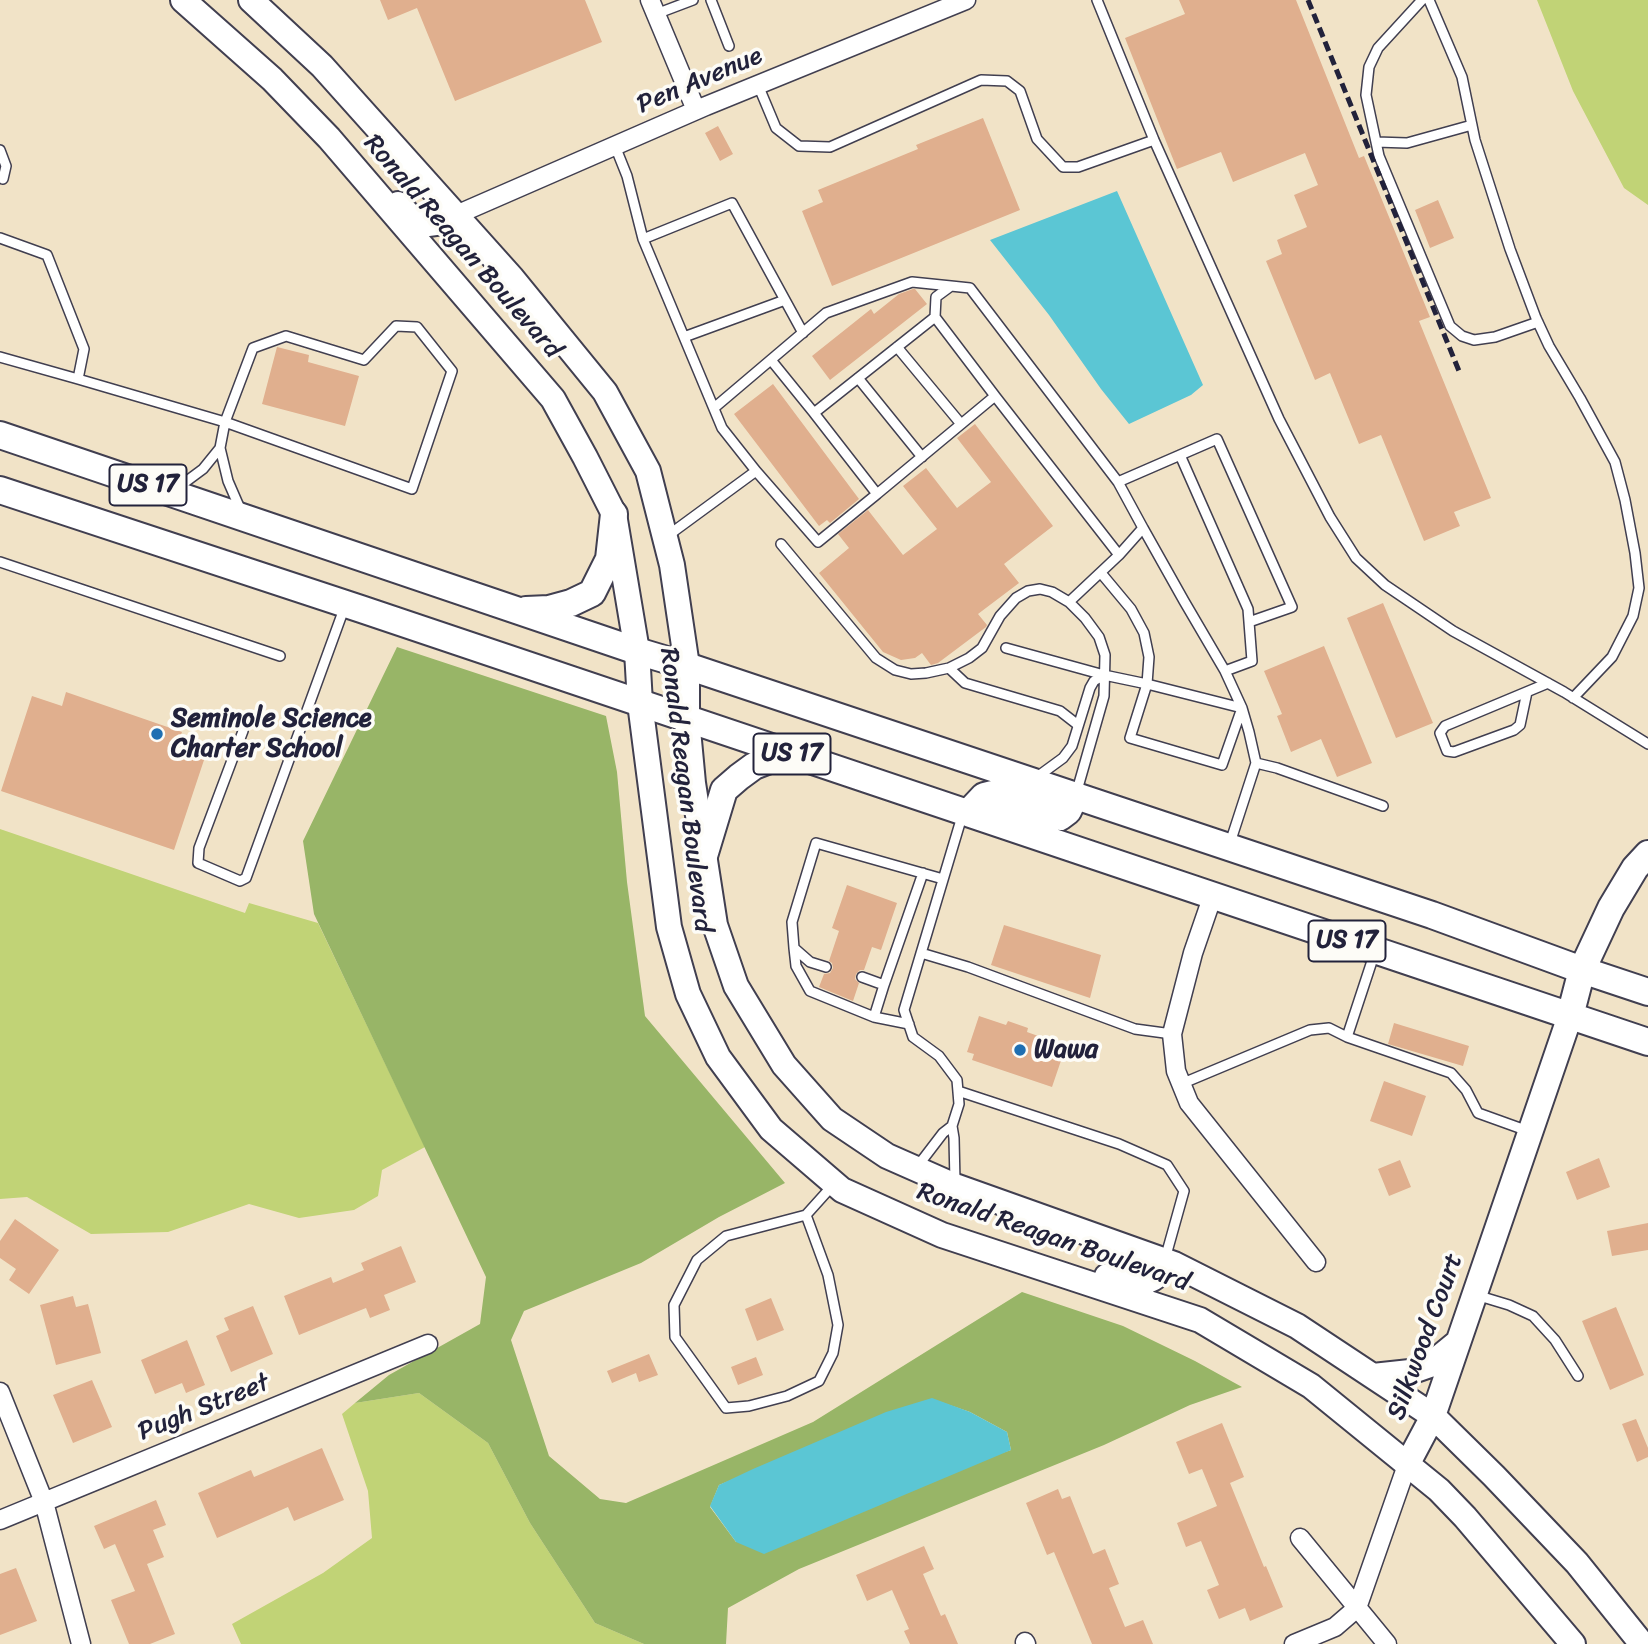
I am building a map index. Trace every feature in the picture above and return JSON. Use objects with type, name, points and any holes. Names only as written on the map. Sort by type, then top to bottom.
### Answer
[{"type":"main road","name":"Ronald Reagan Boulevard","points":[[251,0],[322,66],[512,278],[605,392],[648,471],[671,565],[687,666],[687,719],[693,783],[715,925],[736,986],[784,1065],[832,1119],[887,1156],[955,1186],[1164,1261],[1297,1326],[1433,1416],[1577,1563],[1642,1644]]},
{"type":"main road","name":"Ronald Reagan Boulevard","points":[[194,3],[329,138],[553,399],[586,457],[614,513],[637,651],[640,703],[669,927],[688,994],[718,1056],[771,1129],[842,1190],[942,1235],[1200,1320],[1311,1386],[1453,1504],[1573,1644]]},
{"type":"main road","points":[[329,138],[358,160],[412,218],[428,224],[443,222],[456,215]]},
{"type":"main road","name":"US 17","points":[[0,435],[637,651],[1432,915],[1648,992]]},
{"type":"main road","name":"US 17","points":[[0,490],[1648,1042]]},
{"type":"main road","points":[[521,611],[548,609],[571,603],[592,593],[609,559],[614,513]]},
{"type":"main road","points":[[705,856],[724,790],[754,766],[772,759],[797,755]]},
{"type":"main road","points":[[966,812],[984,796],[992,794],[1060,817],[1068,811],[1075,796]]},
{"type":"main road","points":[[1570,1016],[1582,970],[1611,908],[1635,867],[1648,854]]},
{"type":"main road","name":"Silkwood Court","points":[[1407,1465],[1433,1416],[1570,1016]]},
{"type":"main road","points":[[1010,1257],[1051,1261],[1130,1282],[1146,1282],[1154,1278],[1164,1261]]},
{"type":"main road","points":[[1373,1376],[1410,1372],[1430,1366],[1458,1342]]},
{"type":"street","name":"Pen Avenue","points":[[456,215],[696,110],[966,0]]},
{"type":"street","points":[[653,7],[696,110]]},
{"type":"street","points":[[1213,895],[1193,953],[1172,1034],[1176,1071],[1189,1103],[1316,1262]]},
{"type":"street","name":"Pugh Street","points":[[0,1520],[428,1344]]},
{"type":"street","points":[[0,1392],[44,1502],[81,1644]]},
{"type":"street","name":"Silkwood Court","points":[[1357,1608],[1407,1465]]},
{"type":"street","points":[[1300,1538],[1387,1644]]},
{"type":"street","points":[[1294,1644],[1335,1627],[1357,1608]]},
{"type":"lane","points":[[653,7],[693,0]]},
{"type":"lane","points":[[711,0],[729,46]]},
{"type":"lane","points":[[1097,0],[1154,140],[1279,419],[1329,517],[1356,558],[1385,585],[1452,631],[1548,683],[1648,744]]},
{"type":"lane","points":[[1422,0],[1378,48],[1369,68],[1366,95],[1379,156],[1450,326],[1462,336],[1474,340],[1495,337],[1538,322]]},
{"type":"lane","points":[[1429,0],[1461,77],[1475,140],[1510,249],[1538,322],[1615,462],[1625,500],[1639,588],[1633,617],[1612,657],[1573,698]]},
{"type":"lane","points":[[758,85],[776,128],[799,146],[830,147],[981,80],[1007,81],[1020,92],[1037,139],[1063,167],[1078,167],[1154,140]]},
{"type":"lane","points":[[1376,142],[1407,143],[1472,125]]},
{"type":"lane","points":[[615,146],[627,176],[643,239],[722,429],[818,542],[995,396]]},
{"type":"lane","points":[[0,150],[6,166],[3,178],[0,177]]},
{"type":"lane","points":[[643,239],[732,203],[803,333]]},
{"type":"lane","points":[[0,238],[47,255],[84,349],[78,379]]},
{"type":"lane","points":[[714,408],[826,313],[912,282],[970,288],[1118,482],[1225,671],[1242,708],[1256,763],[1229,847]]},
{"type":"lane","points":[[951,286],[936,298],[935,317],[1119,555]]},
{"type":"lane","points":[[684,337],[785,300]]},
{"type":"lane","points":[[814,413],[935,317]]},
{"type":"lane","points":[[0,357],[226,422],[412,489],[453,371],[417,327],[396,326],[364,360],[286,336],[253,348],[226,422],[220,448],[228,481],[243,517]]},
{"type":"lane","points":[[897,347],[961,424]]},
{"type":"lane","points":[[771,360],[877,494]]},
{"type":"lane","points":[[858,378],[922,457]]},
{"type":"lane","points":[[1118,482],[1217,439],[1292,607],[1249,622]]},
{"type":"lane","points":[[172,493],[202,469],[220,448]]},
{"type":"lane","points":[[1180,455],[1248,609],[1252,661],[1225,671]]},
{"type":"lane","points":[[665,538],[756,471]]},
{"type":"lane","points":[[1069,602],[1119,555],[1143,528]]},
{"type":"lane","points":[[781,544],[876,658],[895,670],[911,674],[949,668],[969,659],[982,648],[1000,616],[1016,598],[1028,591],[1040,589],[1052,592],[1069,602],[1099,637],[1105,655],[1104,696],[1075,796]]},
{"type":"lane","points":[[0,562],[280,656]]},
{"type":"lane","points":[[1101,573],[1131,609],[1144,633],[1149,657],[1147,684],[1130,738],[1222,765],[1242,708]]},
{"type":"lane","points":[[243,731],[199,848],[198,863],[240,881],[246,878],[346,605]]},
{"type":"lane","points":[[1006,648],[1242,708]]},
{"type":"lane","points":[[949,668],[965,683],[1060,711],[1078,725]]},
{"type":"lane","points":[[1030,781],[1063,758],[1072,746],[1090,688],[1094,681],[1104,675]]},
{"type":"lane","points":[[1527,692],[1520,725],[1514,730],[1454,752],[1447,751],[1440,733],[1445,726],[1548,683]]},
{"type":"lane","points":[[1256,763],[1383,806]]},
{"type":"lane","points":[[955,1186],[952,1126],[958,1104],[957,1080],[939,1056],[913,1037],[904,1010],[966,812]]},
{"type":"lane","points":[[909,1024],[874,1017],[810,990],[796,966],[792,922],[816,843],[943,879]]},
{"type":"lane","points":[[874,1017],[923,873]]},
{"type":"lane","points":[[794,948],[810,962],[827,967]]},
{"type":"lane","points":[[1347,1037],[1375,950]]},
{"type":"lane","points":[[921,953],[968,967],[1135,1029],[1172,1034]]},
{"type":"lane","points":[[862,977],[884,985]]},
{"type":"lane","points":[[1181,1084],[1310,1030],[1329,1028],[1347,1037],[1451,1073],[1466,1090],[1478,1114],[1530,1131]]},
{"type":"lane","points":[[958,1091],[1119,1144],[1167,1165],[1184,1191],[1164,1261]]},
{"type":"lane","points":[[915,1169],[943,1133],[952,1126]]},
{"type":"lane","points":[[806,1215],[828,1275],[838,1325],[833,1353],[819,1381],[787,1396],[749,1406],[726,1408],[675,1337],[674,1305],[697,1260],[726,1236],[806,1215],[834,1183]]},
{"type":"lane","points":[[1474,1295],[1509,1305],[1533,1316],[1555,1340],[1578,1376]]},
{"type":"green space","points":[[1537,0],[1648,0],[1648,205],[1624,188],[1573,91]]},
{"type":"green space","points":[[397,647],[606,716],[617,772],[627,882],[645,1016],[785,1183],[719,1217],[641,1263],[524,1311],[511,1340],[549,1456],[600,1499],[626,1503],[813,1422],[1022,1292],[1123,1326],[1242,1387],[1190,1405],[1104,1445],[799,1569],[728,1608],[726,1644],[644,1644],[595,1623],[530,1523],[488,1443],[419,1393],[355,1403],[389,1375],[480,1324],[486,1277],[314,914],[303,841]],"holes":[[[932,1399],[970,1412],[1007,1432],[1011,1450],[736,1542],[710,1507],[719,1485]]]},
{"type":"green space","points":[[0,829],[245,913],[249,903],[318,923],[425,1147],[382,1170],[378,1196],[354,1210],[299,1218],[249,1204],[168,1232],[91,1234],[27,1197],[0,1199]]},
{"type":"green space","points":[[419,1393],[488,1443],[530,1523],[595,1623],[644,1644],[241,1644],[232,1624],[323,1573],[372,1538],[368,1491],[342,1414],[355,1403]]},
{"type":"water","points":[[1117,191],[1203,385],[1191,395],[1129,424],[990,240]]},
{"type":"water","points":[[932,1398],[970,1412],[1007,1432],[1011,1450],[764,1554],[736,1542],[710,1506],[719,1485],[886,1412]]},
{"type":"building","points":[[380,0],[585,0],[602,42],[455,101],[417,8],[388,20]]},
{"type":"building","points":[[1179,0],[1296,0],[1359,158],[1364,156],[1430,317],[1419,321],[1491,498],[1454,512],[1460,526],[1424,541],[1381,435],[1359,444],[1330,373],[1315,380],[1266,261],[1282,254],[1277,240],[1307,227],[1294,195],[1318,185],[1305,153],[1233,182],[1221,152],[1177,169],[1125,38],[1185,14]]},
{"type":"building","points":[[983,118],[1020,210],[832,286],[802,211],[823,202],[818,190],[918,149],[916,145]]},
{"type":"building","points":[[718,126],[733,154],[720,161],[705,133]]},
{"type":"building","points":[[1438,200],[1454,238],[1430,248],[1415,210]]},
{"type":"building","points":[[913,289],[927,304],[830,380],[812,356],[871,309],[874,314],[899,294]]},
{"type":"building","points":[[277,347],[309,355],[308,362],[359,376],[345,426],[262,404]]},
{"type":"building","points":[[773,384],[859,499],[830,523],[827,520],[819,526],[734,414]]},
{"type":"building","points":[[975,424],[1053,526],[1004,564],[1019,583],[978,614],[986,627],[938,663],[931,665],[922,653],[915,658],[901,660],[883,652],[819,573],[849,548],[838,534],[868,510],[903,555],[937,529],[903,486],[926,468],[957,508],[991,482],[957,438]]},
{"type":"building","points":[[1383,603],[1433,723],[1396,738],[1347,618]]},
{"type":"building","points":[[1324,646],[1372,763],[1337,777],[1321,739],[1291,752],[1277,716],[1282,714],[1264,671]]},
{"type":"building","points":[[66,692],[182,732],[177,744],[206,754],[174,850],[1,791],[32,696],[62,706]]},
{"type":"building","points":[[847,885],[897,903],[881,950],[872,947],[864,970],[856,974],[855,979],[859,983],[853,1001],[819,987],[824,974],[830,973],[833,968],[829,961],[839,931],[832,928]]},
{"type":"building","points":[[1004,925],[1101,955],[1090,998],[991,965]]},
{"type":"building","points":[[979,1016],[1006,1025],[1008,1021],[1028,1028],[1027,1032],[1066,1046],[1052,1087],[972,1060],[974,1054],[967,1052]]},
{"type":"building","points":[[1394,1023],[1469,1046],[1463,1066],[1388,1044]]},
{"type":"building","points":[[1384,1081],[1426,1096],[1412,1136],[1370,1121]]},
{"type":"building","points":[[1599,1158],[1610,1187],[1577,1200],[1566,1172]]},
{"type":"building","points":[[1400,1160],[1411,1187],[1389,1196],[1378,1169]]},
{"type":"building","points":[[15,1219],[59,1250],[29,1294],[9,1280],[16,1269],[0,1258],[0,1241]]},
{"type":"building","points":[[1648,1223],[1648,1250],[1612,1256],[1607,1231]]},
{"type":"building","points":[[401,1246],[416,1282],[384,1295],[390,1310],[370,1318],[366,1308],[299,1335],[284,1296],[331,1277],[333,1283],[364,1270],[361,1263]]},
{"type":"building","points":[[73,1296],[76,1307],[88,1304],[101,1353],[56,1365],[40,1305]]},
{"type":"building","points":[[771,1298],[784,1330],[757,1341],[745,1309]]},
{"type":"building","points":[[253,1306],[273,1354],[231,1372],[216,1336],[229,1330],[224,1318]]},
{"type":"building","points":[[1616,1307],[1644,1375],[1610,1390],[1582,1321]]},
{"type":"building","points":[[187,1340],[205,1385],[186,1393],[182,1383],[155,1394],[141,1360]]},
{"type":"building","points":[[649,1354],[658,1375],[639,1382],[636,1373],[612,1383],[607,1371]]},
{"type":"building","points":[[756,1357],[763,1375],[738,1385],[731,1367]]},
{"type":"building","points":[[92,1380],[112,1427],[73,1443],[53,1395]]},
{"type":"building","points":[[1636,1419],[1648,1448],[1648,1457],[1637,1462],[1622,1424]]},
{"type":"building","points":[[1222,1423],[1244,1477],[1230,1483],[1283,1607],[1250,1621],[1245,1608],[1219,1619],[1207,1590],[1219,1585],[1201,1541],[1186,1547],[1177,1523],[1217,1506],[1202,1469],[1189,1474],[1176,1442]]},
{"type":"building","points":[[322,1448],[344,1500],[294,1521],[288,1507],[217,1538],[198,1493],[251,1470],[254,1477]]},
{"type":"building","points":[[1058,1489],[1062,1499],[1070,1496],[1093,1554],[1105,1549],[1119,1584],[1109,1588],[1125,1627],[1143,1620],[1153,1644],[1092,1644],[1054,1552],[1047,1555],[1026,1503]]},
{"type":"building","points":[[156,1500],[166,1525],[153,1530],[164,1557],[147,1564],[175,1634],[150,1644],[129,1644],[111,1600],[135,1591],[115,1544],[104,1549],[94,1526]]},
{"type":"building","points":[[924,1546],[934,1569],[923,1574],[941,1616],[945,1614],[958,1644],[910,1644],[904,1631],[909,1629],[892,1590],[867,1601],[856,1575]]},
{"type":"building","points":[[16,1568],[37,1621],[0,1635],[0,1574]]},
{"type":"railway","points":[[1308,0],[1459,371]]},
{"type":"place","name":"Seminole Science Charter School","points":[[157,734]]},
{"type":"place","name":"Wawa","points":[[1020,1050]]}]
